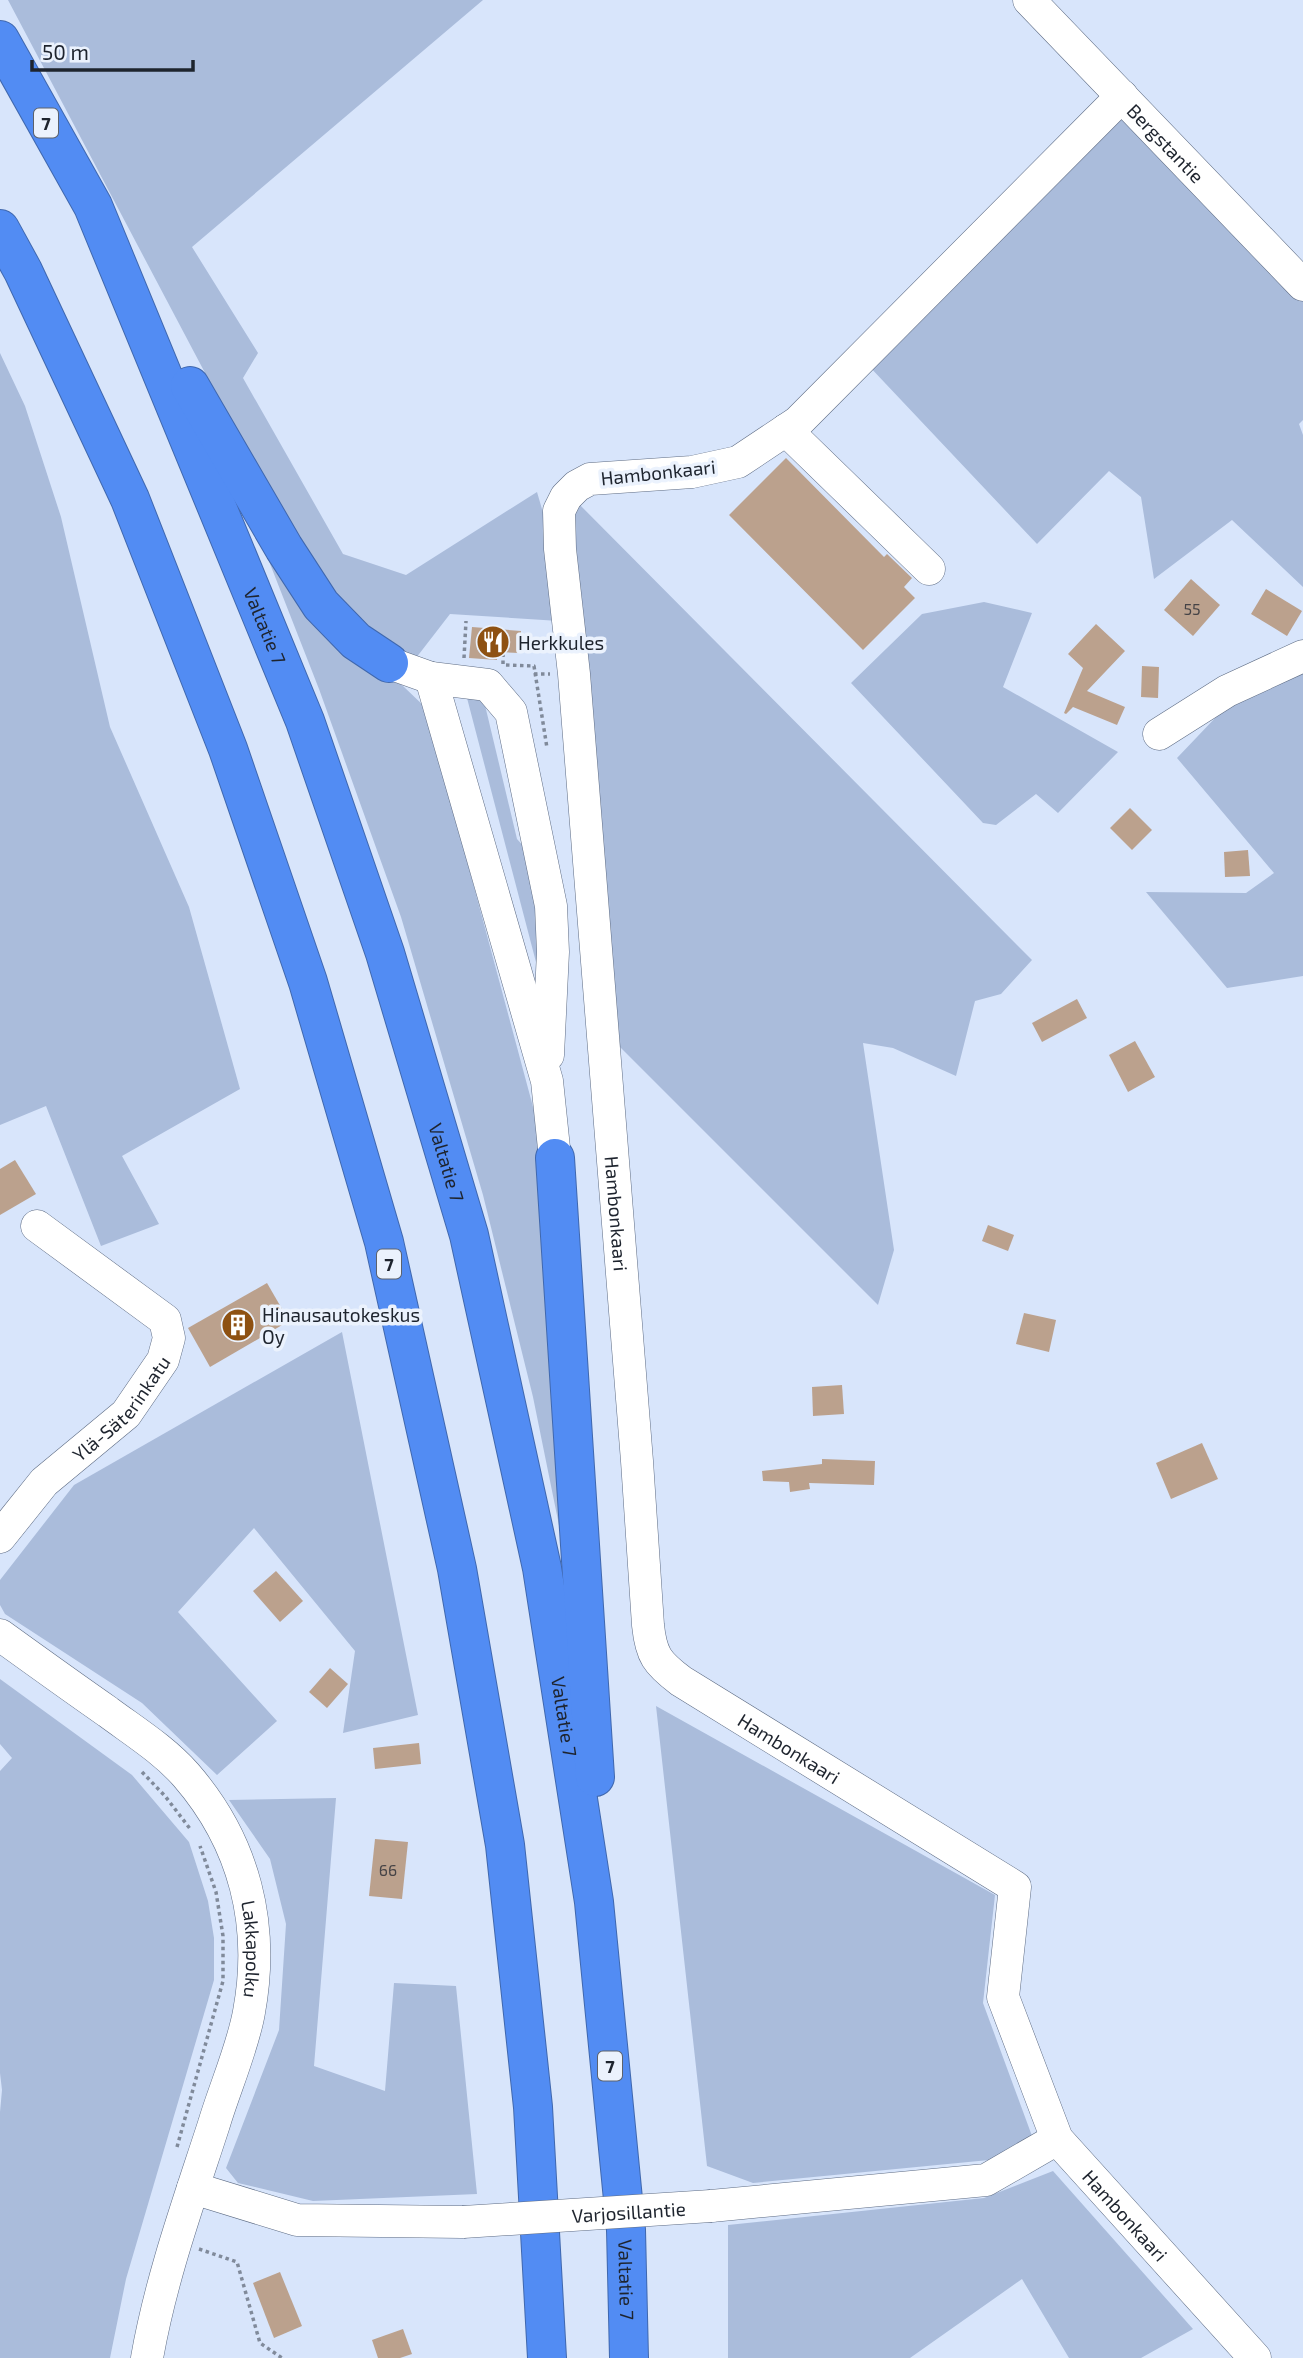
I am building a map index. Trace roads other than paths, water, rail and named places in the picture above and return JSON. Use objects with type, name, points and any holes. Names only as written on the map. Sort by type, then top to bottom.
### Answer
[{"type":"highway","name":"Valtatie 7","points":[[0,40],[93,206],[304,721],[385,953],[469,1235],[542,1568],[594,1902],[626,2230],[629,2358]]},
{"type":"highway","points":[[93,206],[179,366],[291,559],[321,605],[356,641],[389,663]]},
{"type":"highway","name":"7","points":[[0,229],[23,271],[130,499],[228,749],[308,982],[384,1242],[457,1569],[505,1845],[533,2107],[547,2358]]},
{"type":"highway","points":[[555,1158],[596,1757],[594,1902]]},
{"type":"street","name":"Bergstantie","points":[[1029,0],[1303,285]]},
{"type":"street","name":"Hambonkaari","points":[[1122,96],[798,422],[738,462],[692,472],[590,479],[577,486],[566,497],[559,511],[560,549],[574,674],[650,1643],[656,1659],[681,1681],[1014,1887],[1003,1997],[1057,2139],[1255,2358]]},
{"type":"street","points":[[786,430],[929,569]]},
{"type":"street","points":[[1159,734],[1227,691],[1303,656]]},
{"type":"street","points":[[389,663],[431,678],[488,685],[511,712],[551,906],[553,952],[547,1081],[555,1158]]},
{"type":"street","points":[[431,678],[547,1081]]},
{"type":"street","name":"Ylä-Säterinkatu","points":[[0,1537],[44,1482],[126,1414],[163,1360],[169,1338],[165,1320],[37,1226]]},
{"type":"street","name":"Lakkapolku","points":[[0,1635],[166,1755],[186,1775],[205,1799],[238,1858],[255,1933],[255,1968],[248,2015],[177,2241],[147,2358]]},
{"type":"street","name":"Varjosillantie","points":[[193,2188],[297,2220],[463,2222],[711,2206],[986,2180],[1057,2139]]},
{"type":"place","name":"Herkkules","points":[[493,642]]},
{"type":"place","name":"Hinausautokeskus Oy","points":[[238,1325]]}]
